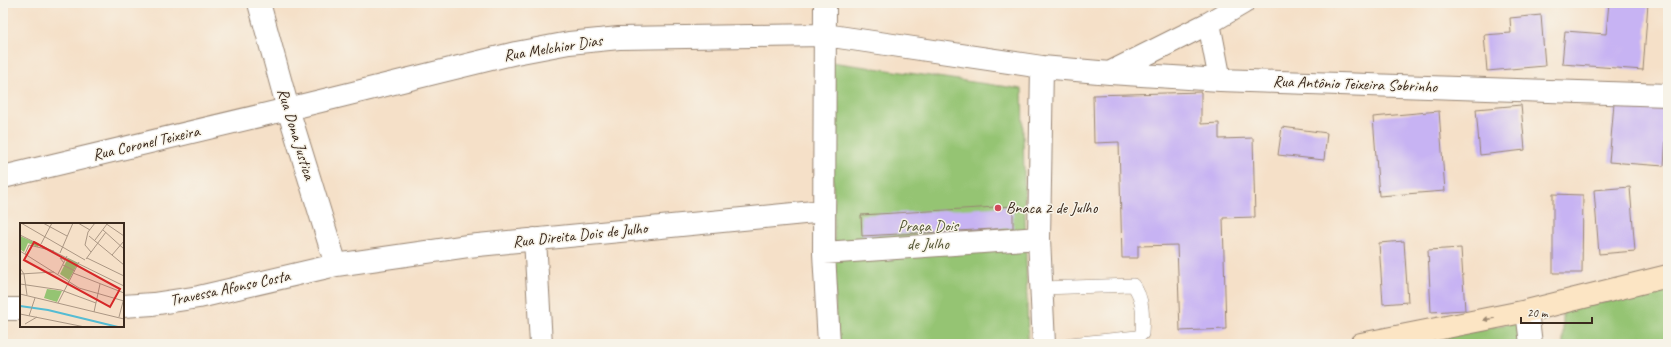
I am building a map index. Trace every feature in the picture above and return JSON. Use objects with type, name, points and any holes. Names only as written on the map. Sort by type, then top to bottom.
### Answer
[{"type":"street","name":"Rua Dona Justica","points":[[259,3],[288,109],[336,265]]},
{"type":"street","points":[[825,3],[824,253],[829,344]]},
{"type":"street","points":[[1110,73],[1209,23],[1243,3]]},
{"type":"street","points":[[1209,23],[1220,80]]},
{"type":"street","name":"Rua Melchior Dias","points":[[288,109],[487,60],[569,43],[619,38],[825,35]]},
{"type":"street","points":[[825,35],[1042,67],[1039,238],[1044,344]]},
{"type":"street","name":"Rua Antônio Teixeira Sobrinho","points":[[1042,67],[1220,80],[1668,95]]},
{"type":"street","name":"Rua Coronel Teixeira","points":[[3,177],[288,109]]},
{"type":"street","name":"Rua Direita Dois de Julho","points":[[336,265],[468,246],[824,211]]},
{"type":"street","points":[[824,253],[1039,238]]},
{"type":"street","points":[[535,239],[541,344]]},
{"type":"street","name":"Travessa Afonso Costa","points":[[124,306],[153,304],[200,297],[336,265]]},
{"type":"street","points":[[1361,344],[1527,311],[1668,276]]},
{"type":"street","points":[[3,309],[20,308]]},
{"type":"street","points":[[1527,311],[1531,344]]},
{"type":"lane","points":[[1042,288],[1133,285],[1140,294],[1143,319],[1142,334],[1138,337],[1071,344]]},
{"type":"green space","name":"Praça Dois de Julho","points":[[831,62],[1022,89],[1028,344],[836,344]]},
{"type":"green space","points":[[1668,290],[1668,344],[1563,344],[1563,310]]},
{"type":"green space","points":[[1517,322],[1520,344],[1406,344]]},
{"type":"building","points":[[1609,3],[1648,3],[1643,70],[1562,64],[1565,31],[1606,34]]},
{"type":"building","points":[[1541,15],[1545,66],[1487,71],[1484,35],[1511,33],[1510,18]]},
{"type":"building","points":[[1201,92],[1201,124],[1219,123],[1219,139],[1253,138],[1255,217],[1223,218],[1226,329],[1180,331],[1177,245],[1138,246],[1138,258],[1122,258],[1119,142],[1094,143],[1093,95]]},
{"type":"building","points":[[1614,103],[1668,106],[1664,166],[1609,162]]},
{"type":"building","points":[[1521,105],[1525,150],[1480,155],[1476,109]]},
{"type":"building","points":[[1439,111],[1445,191],[1379,196],[1373,117]]},
{"type":"building","points":[[1282,127],[1327,133],[1324,160],[1278,155]]},
{"type":"building","points":[[1630,187],[1635,251],[1599,254],[1594,190]]},
{"type":"building","points":[[1553,194],[1583,195],[1582,273],[1553,273]]},
{"type":"building","points":[[1013,206],[1013,228],[862,236],[861,215]]},
{"type":"building","points":[[1404,241],[1408,302],[1383,304],[1379,243]]},
{"type":"building","points":[[1461,248],[1465,310],[1431,312],[1428,250]]},
{"type":"place","name":"Bnaca 2 de Julho","points":[[998,208]]}]
